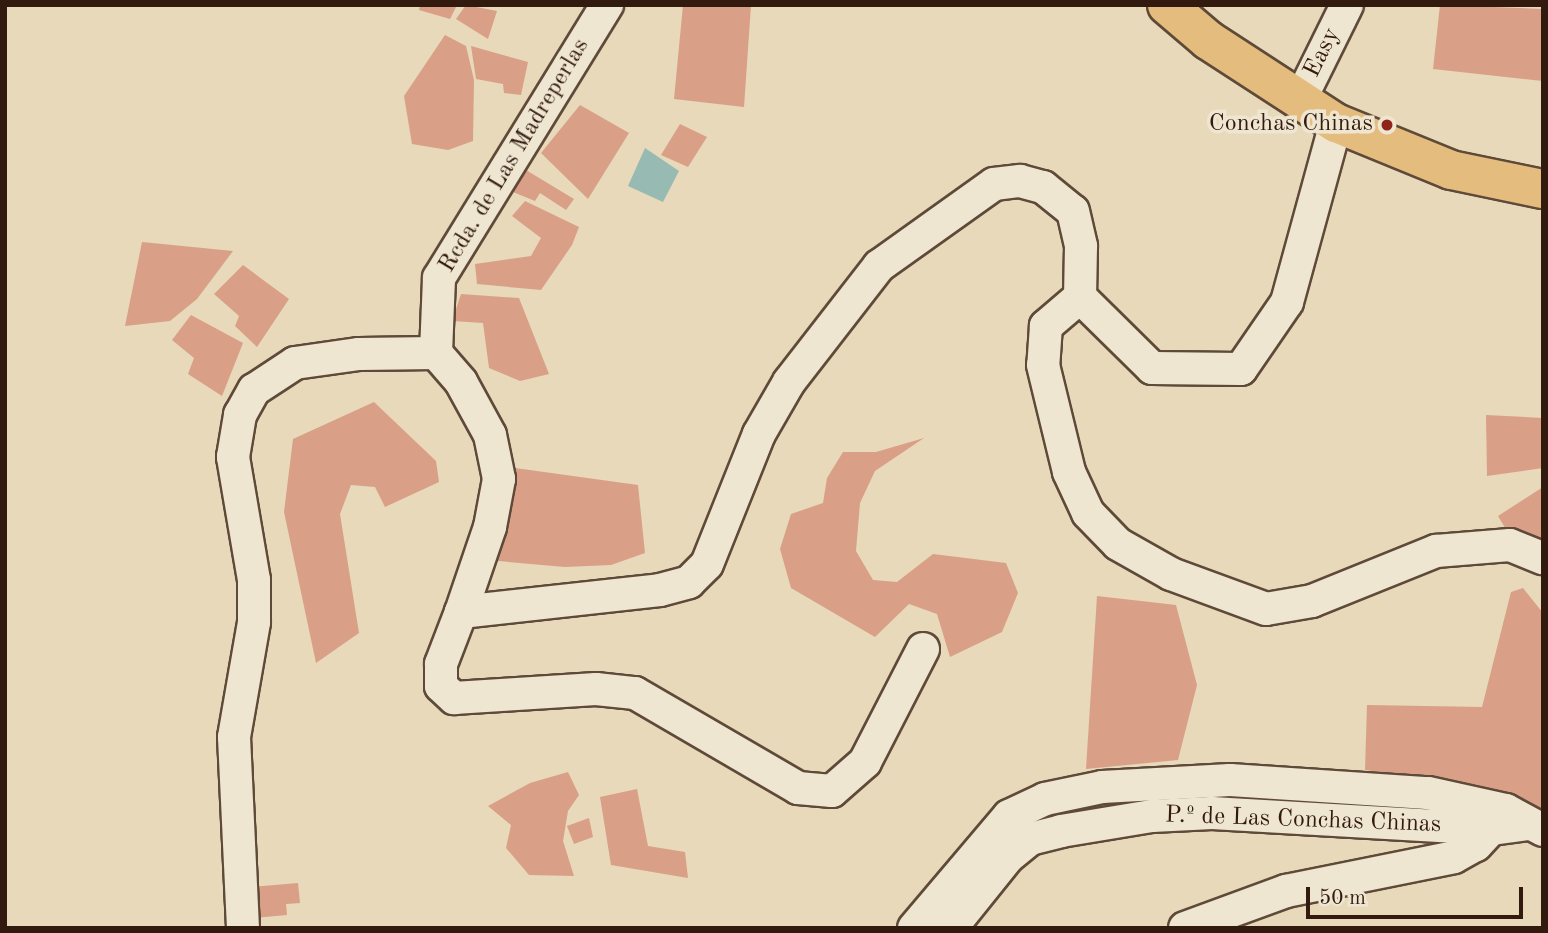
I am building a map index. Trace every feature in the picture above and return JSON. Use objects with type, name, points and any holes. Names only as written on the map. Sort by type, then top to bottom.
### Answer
[{"type":"highway","points":[[1167,5],[1299,102],[1336,123],[1451,170],[1543,189]]},
{"type":"street","name":"Rcda. de Las Madreperlas","points":[[436,353],[439,278],[607,5]]},
{"type":"street","name":"Easy","points":[[1299,102],[1347,5]]},
{"type":"street","points":[[461,612],[689,582],[707,564],[759,434],[797,372],[879,266],[994,184],[1020,181],[1043,187],[1073,211],[1080,246],[1080,297],[1152,368],[1241,369],[1287,302],[1336,123]]},
{"type":"street","points":[[1080,297],[1045,326],[1043,365],[1048,399],[1069,472],[1088,513],[1129,550],[1204,588],[1266,609],[1312,601],[1436,551],[1510,545],[1543,558]]},
{"type":"street","points":[[243,928],[234,737],[254,622],[254,580],[233,457],[240,415],[254,390],[295,363],[359,354],[436,353],[461,382],[491,435],[499,479],[490,527],[441,664],[441,686],[454,698],[596,689],[635,693],[798,788],[832,791],[865,762],[923,649]]},
{"type":"street","name":"P.º de Las Conchas Chinas","points":[[914,928],[1009,816],[1056,796],[1102,788],[1230,780],[1428,793],[1518,823]]},
{"type":"street","name":"P.º de Las Conchas Chinas","points":[[951,928],[1008,857],[1030,839],[1061,831],[1152,816],[1212,813],[1518,823]]},
{"type":"street","points":[[1185,928],[1286,891],[1454,857],[1518,823]]},
{"type":"water","points":[[645,148],[679,171],[663,202],[628,186]]},
{"type":"building","points":[[420,5],[457,5],[450,19],[419,10]]},
{"type":"building","points":[[466,5],[497,11],[488,39],[456,19]]},
{"type":"building","points":[[683,5],[751,5],[744,107],[674,99]]},
{"type":"building","points":[[1440,5],[1543,9],[1543,81],[1433,69]]},
{"type":"building","points":[[445,35],[466,46],[474,80],[473,141],[448,150],[412,144],[404,96]]},
{"type":"building","points":[[471,46],[528,62],[521,95],[504,93],[503,84],[476,79]]},
{"type":"building","points":[[580,105],[629,133],[588,199],[541,153]]},
{"type":"building","points":[[680,124],[707,137],[688,167],[661,155]]},
{"type":"building","points":[[526,170],[574,199],[566,210],[540,193],[535,201],[513,192]]},
{"type":"building","points":[[525,201],[579,227],[572,245],[541,290],[477,284],[475,264],[531,256],[541,238],[512,216]]},
{"type":"building","points":[[142,242],[233,251],[197,299],[170,321],[125,326]]},
{"type":"building","points":[[243,265],[289,299],[257,347],[235,326],[239,316],[214,294]]},
{"type":"building","points":[[461,294],[519,298],[549,374],[520,381],[489,368],[483,323],[452,321]]},
{"type":"building","points":[[191,315],[243,343],[222,396],[188,374],[194,358],[172,340]]},
{"type":"building","points":[[374,402],[436,461],[439,482],[385,507],[375,487],[351,485],[340,514],[359,633],[316,663],[284,512],[293,439]]},
{"type":"building","points":[[1486,415],[1543,418],[1543,468],[1487,476]]},
{"type":"building","points":[[924,438],[875,471],[860,503],[856,551],[873,580],[897,582],[933,554],[1006,563],[1018,593],[1002,632],[950,657],[937,614],[909,604],[875,637],[791,588],[780,549],[791,514],[823,503],[827,478],[843,452],[876,452]]},
{"type":"building","points":[[515,468],[638,485],[645,553],[611,565],[565,567],[487,560]]},
{"type":"building","points":[[1543,487],[1543,551],[1510,536],[1498,516]]},
{"type":"building","points":[[1523,588],[1543,613],[1543,810],[1478,785],[1365,770],[1367,705],[1482,707],[1511,592]]},
{"type":"building","points":[[1097,596],[1176,605],[1197,685],[1178,760],[1086,769]]},
{"type":"building","points":[[568,772],[579,795],[568,811],[563,841],[574,876],[529,875],[506,848],[511,825],[488,806],[530,783]]},
{"type":"building","points":[[637,789],[648,846],[685,852],[688,878],[611,865],[600,797]]},
{"type":"building","points":[[589,818],[593,837],[574,844],[567,826]]},
{"type":"building","points":[[298,883],[300,903],[286,904],[287,915],[253,918],[250,887]]},
{"type":"place","name":"Conchas Chinas","points":[[1387,125]]}]
